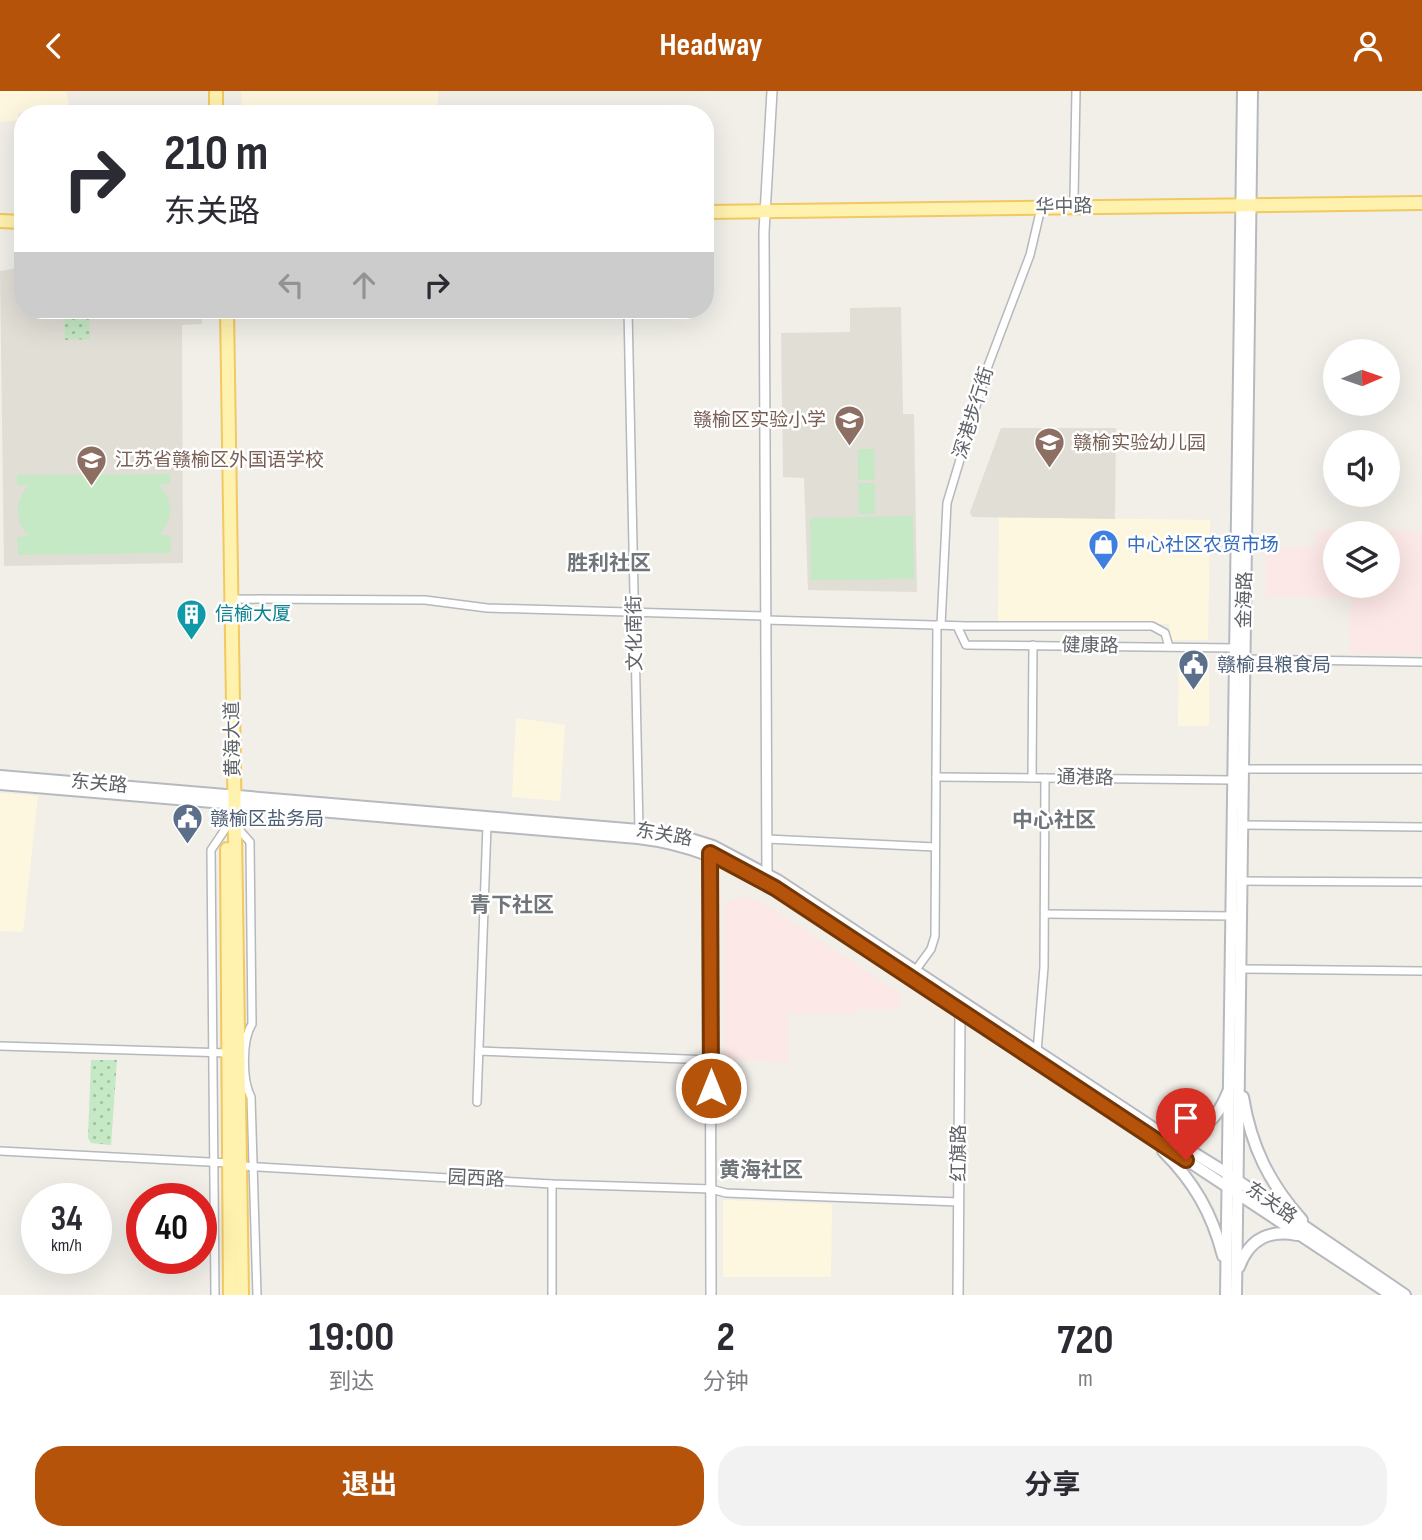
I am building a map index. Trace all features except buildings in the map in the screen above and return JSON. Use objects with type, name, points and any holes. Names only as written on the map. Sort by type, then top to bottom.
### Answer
[{"type":"main road","name":"金海路","points":[[1231,1275],[1238,1069],[1243,769],[1246,201],[1243,91]]},
{"type":"main road","name":"金海路","points":[[1233,1177],[1230,1087],[1236,648],[1246,201],[1252,91]]},
{"type":"main road","name":"华中路","points":[[714,204],[765,207],[1041,207],[1422,194]]},
{"type":"main road","name":"华中路","points":[[714,211],[765,207],[1074,198],[1422,203]]},
{"type":"main road","name":"黄海大道","points":[[219,319],[230,799]]},
{"type":"main road","name":"黄海大道","points":[[227,319],[231,599],[227,1053],[241,1165],[230,1295]]},
{"type":"main road","name":"东关路","points":[[0,776],[666,841],[710,853],[775,888],[960,1011],[1149,1130],[1233,1177],[1405,1295]]},
{"type":"main road","name":"东关路","points":[[0,784],[639,830],[694,839],[733,855],[767,874],[1037,1052],[1232,1190],[1391,1295]]},
{"type":"main road","name":"黄海大道","points":[[230,826],[241,1165],[242,1295]]},
{"type":"main road","points":[[1238,1069],[1256,1150],[1269,1178],[1313,1232]]},
{"type":"main road","points":[[1149,1130],[1189,1132],[1205,1127],[1218,1116],[1230,1087]]},
{"type":"main road","points":[[1149,1130],[1188,1176],[1205,1203],[1236,1295]]},
{"type":"main road","points":[[1226,1295],[1231,1275],[1254,1242],[1271,1233],[1301,1237]]},
{"type":"street","points":[[767,874],[765,207],[772,91]]},
{"type":"street","points":[[1074,198],[1076,91]]},
{"type":"street","name":"深港步行街","points":[[915,971],[934,943],[939,625],[947,503],[988,366],[1030,255],[1041,207]]},
{"type":"street","name":"文化南街","points":[[628,319],[639,830]]},
{"type":"street","points":[[231,599],[425,600],[487,608],[957,626],[1152,626],[1165,633],[1169,647]]},
{"type":"street","name":"健康路","points":[[957,626],[966,645],[1236,648]]},
{"type":"street","points":[[1032,778],[1033,645]]},
{"type":"street","points":[[1244,659],[1422,662]]},
{"type":"street","points":[[1243,769],[1422,769]]},
{"type":"street","name":"通港路","points":[[936,777],[1234,780]]},
{"type":"street","points":[[1037,1052],[1045,914],[1045,778]]},
{"type":"street","points":[[477,1102],[487,825]]},
{"type":"street","points":[[1242,825],[1422,827]]},
{"type":"street","points":[[215,1295],[211,850],[230,826]]},
{"type":"street","points":[[767,839],[935,847]]},
{"type":"street","points":[[710,853],[711,1295]]},
{"type":"street","points":[[1241,881],[1422,882]]},
{"type":"street","points":[[1045,914],[1233,916]]},
{"type":"street","points":[[1240,969],[1422,971]]},
{"type":"street","name":"红旗路","points":[[958,1295],[960,1011]]},
{"type":"street","points":[[0,1046],[227,1053]]},
{"type":"street","points":[[479,1051],[711,1060]]},
{"type":"street","name":"园西路","points":[[0,1151],[552,1184],[959,1202]]},
{"type":"street","points":[[241,1165],[257,1295]]},
{"type":"street","points":[[552,1184],[552,1295]]},
{"type":"shaded area","points":[[0,91],[66,91],[69,105],[14,105],[14,120],[0,122]]},
{"type":"shaded area","points":[[241,91],[438,91],[438,105],[242,105]]},
{"type":"shaded area","name":"江苏省赣榆区外国语学校","points":[[14,269],[14,319],[202,319],[202,324],[182,325],[183,563],[4,566],[0,271]]},
{"type":"shaded area","name":"赣榆区实验小学","points":[[901,307],[903,414],[914,414],[917,592],[808,590],[804,478],[783,477],[781,333],[850,332],[850,308]]},
{"type":"shaded area","name":"赣榆实验幼儿园","points":[[1001,428],[1116,428],[1115,519],[972,517],[970,512]]},
{"type":"shaded area","name":"中心社区农贸市场","points":[[999,517],[1210,520],[1208,640],[1170,640],[1169,624],[998,624]]},
{"type":"shaded area","points":[[1316,530],[1323,530],[1323,597],[1266,596],[1266,548],[1316,546]]},
{"type":"shaded area","points":[[1400,531],[1422,531],[1422,654],[1350,653],[1351,598],[1400,598]]},
{"type":"shaded area","name":"赣榆县粮食局","points":[[1179,657],[1209,657],[1209,726],[1178,726]]},
{"type":"shaded area","points":[[516,718],[565,725],[560,801],[512,797]]},
{"type":"shaded area","points":[[0,793],[38,796],[23,932],[0,931]]},
{"type":"shaded area","points":[[741,896],[764,903],[900,994],[898,1010],[855,1010],[854,1015],[787,1013],[788,1062],[724,1059],[724,905]]},
{"type":"shaded area","points":[[723,1200],[832,1204],[831,1277],[723,1277]]},
{"type":"green space","points":[[64,319],[89,319],[90,339],[65,340]]},
{"type":"green space","points":[[858,449],[874,449],[875,480],[858,480]]},
{"type":"green space","points":[[170,474],[170,484],[158,484],[167,496],[170,510],[167,523],[159,535],[170,536],[171,553],[18,555],[17,537],[29,536],[18,517],[18,504],[29,485],[17,485],[17,475]]},
{"type":"green space","points":[[858,483],[875,483],[875,514],[859,514]]},
{"type":"green space","points":[[913,516],[914,579],[811,580],[810,518]]},
{"type":"green space","points":[[91,1060],[117,1060],[111,1145],[91,1143],[88,1138]]},
{"type":"place","name":"赣榆区实验小学","points":[[849,447]]},
{"type":"place","name":"赣榆实验幼儿园","points":[[1050,470]]},
{"type":"place","name":"江苏省赣榆区外国语学校","points":[[92,487]]},
{"type":"place","name":"中心社区农贸市场","points":[[1104,572]]},
{"type":"place","name":"信榆大厦","points":[[192,641]]},
{"type":"place","name":"赣榆县粮食局","points":[[1194,692]]},
{"type":"place","name":"赣榆区盐务局","points":[[187,846]]},
{"type":"district","name":"胜利社区","points":[[609,563]]},
{"type":"district","name":"中心社区","points":[[1054,820]]},
{"type":"district","name":"青下社区","points":[[512,905]]},
{"type":"district","name":"黄海社区","points":[[761,1170]]},
{"type":"route","points":[[711,1088],[710,853],[775,888],[1186,1160]]}]
